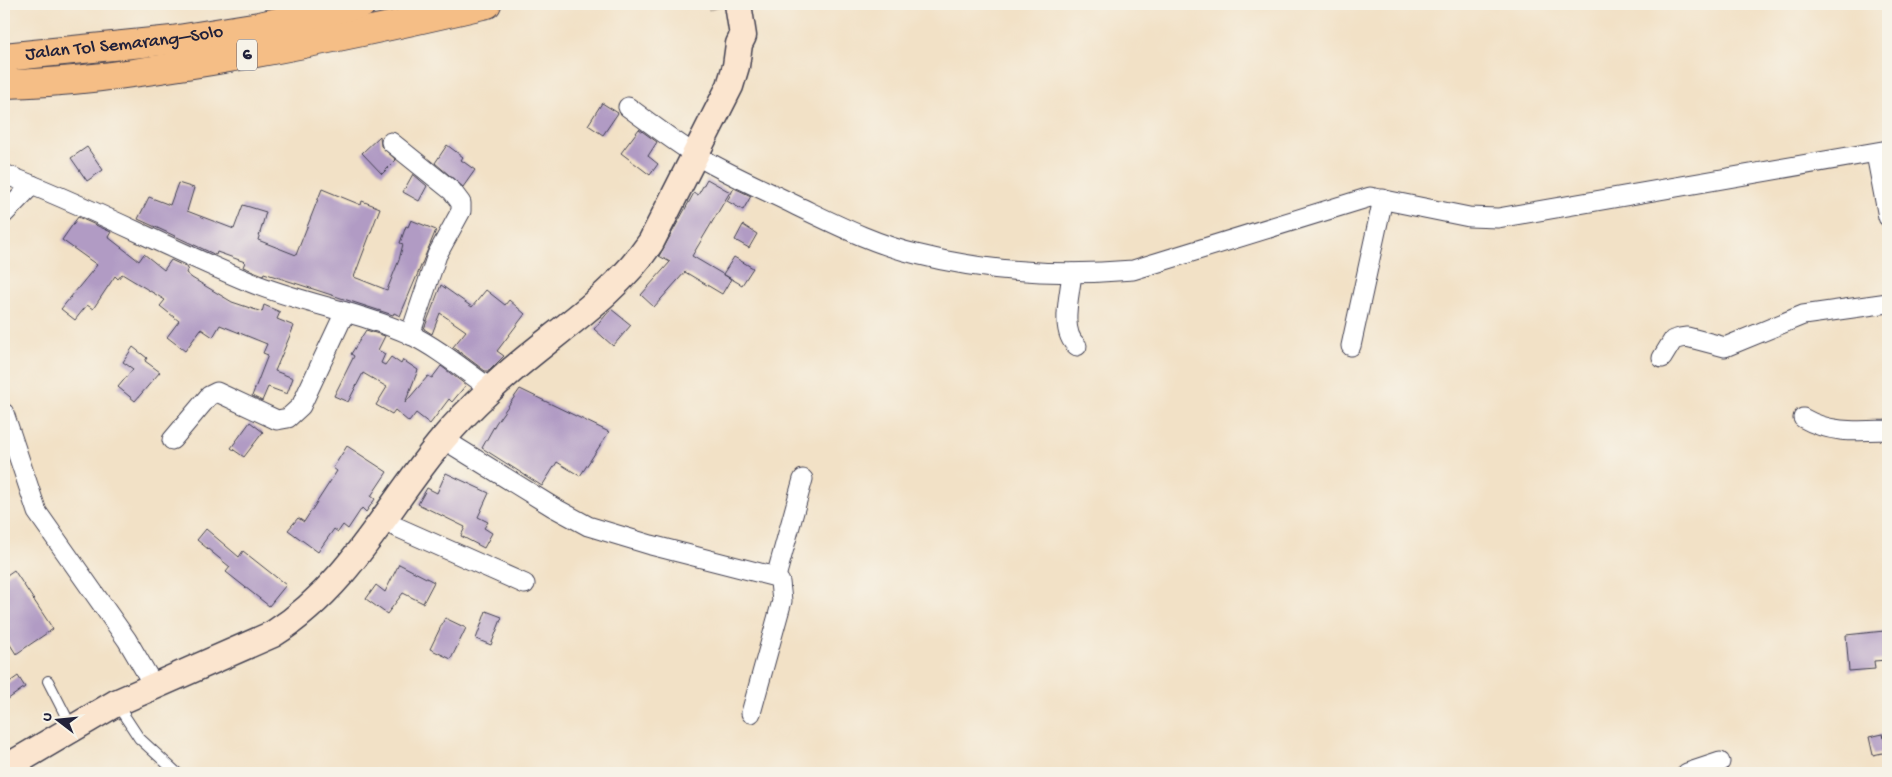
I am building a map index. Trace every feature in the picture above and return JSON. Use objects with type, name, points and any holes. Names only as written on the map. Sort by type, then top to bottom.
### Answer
[{"type":"highway","name":"Jalan Tol Semarang–Solo","points":[[4,57],[172,40],[259,26],[362,4]]},
{"type":"highway","name":"Jalan Tol Semarang–Solo","points":[[4,84],[82,79],[243,56],[392,26],[487,4]]},
{"type":"street","points":[[4,769],[116,703],[273,634],[294,621],[336,581],[443,438],[491,389],[590,306],[640,259],[651,242],[730,86],[739,44],[732,38],[730,5]]},
{"type":"street","points":[[628,107],[696,155],[826,220],[879,242],[916,254],[1040,273],[1134,270],[1370,196],[1469,217],[1498,218],[1726,177],[1882,152],[1888,217]]},
{"type":"street","points":[[391,142],[452,191],[459,198],[462,205],[460,214],[437,255],[410,335]]},
{"type":"street","points":[[4,174],[249,282],[345,312],[410,335],[448,358],[491,389]]},
{"type":"street","points":[[4,214],[32,185]]},
{"type":"street","points":[[1351,346],[1383,199]]},
{"type":"street","points":[[1072,273],[1068,329],[1072,341],[1077,346]]},
{"type":"street","points":[[1662,358],[1673,340],[1680,338],[1687,337],[1724,347],[1803,315],[1888,303]]},
{"type":"street","points":[[172,440],[209,396],[217,392],[277,420],[288,418],[301,406],[345,312]]},
{"type":"street","points":[[4,413],[37,512],[127,640],[154,686]]},
{"type":"street","points":[[1803,418],[1817,426],[1834,430],[1888,430]]},
{"type":"street","points":[[443,438],[553,507],[588,526],[651,545],[776,577],[780,582],[782,601],[751,713]]},
{"type":"street","points":[[776,577],[803,479]]},
{"type":"street","points":[[382,521],[526,584]]},
{"type":"street","points":[[1687,773],[1720,762]]},
{"type":"lane","points":[[48,681],[72,728]]},
{"type":"lane","points":[[116,703],[139,738],[177,773]]},
{"type":"building","points":[[602,103],[618,113],[603,135],[588,125]]},
{"type":"building","points":[[639,129],[657,142],[648,156],[658,164],[650,175],[621,153]]},
{"type":"building","points":[[380,136],[381,146],[396,160],[382,174],[362,153]]},
{"type":"building","points":[[447,145],[463,157],[461,160],[475,170],[463,187],[435,163]]},
{"type":"building","points":[[87,147],[103,170],[87,181],[71,158]]},
{"type":"building","points":[[413,174],[427,186],[419,201],[403,192]]},
{"type":"building","points":[[707,179],[730,192],[692,256],[731,279],[722,294],[685,272],[654,307],[641,295],[670,262],[659,256],[694,193],[698,195]]},
{"type":"building","points":[[178,183],[194,188],[187,211],[234,229],[243,205],[266,212],[258,240],[296,255],[322,189],[361,205],[362,201],[380,208],[354,277],[387,290],[399,260],[403,244],[400,243],[406,226],[408,227],[411,220],[436,230],[400,316],[394,313],[393,315],[264,273],[263,275],[243,267],[245,262],[217,252],[216,255],[138,219],[149,197],[170,205]]},
{"type":"building","points":[[734,188],[751,196],[743,210],[727,201]]},
{"type":"building","points":[[78,217],[111,232],[108,237],[139,261],[144,254],[164,270],[171,260],[188,268],[186,273],[192,278],[232,302],[262,312],[264,305],[280,312],[277,319],[294,326],[275,371],[293,378],[287,394],[268,387],[262,401],[252,396],[268,355],[263,353],[267,344],[220,325],[213,337],[201,329],[185,351],[167,337],[179,321],[160,306],[165,300],[122,274],[118,279],[115,276],[93,309],[87,305],[75,320],[61,309],[97,265],[62,240]]},
{"type":"building","points":[[743,225],[757,234],[749,248],[735,240]]},
{"type":"building","points":[[734,257],[753,268],[742,285],[723,274]]},
{"type":"building","points":[[441,285],[472,307],[486,290],[505,305],[509,300],[525,314],[497,351],[504,356],[489,371],[485,371],[453,347],[466,331],[440,313],[432,334],[424,329]]},
{"type":"building","points":[[611,309],[631,325],[613,346],[594,329]]},
{"type":"building","points":[[366,330],[385,336],[378,350],[385,354],[381,363],[385,365],[391,357],[401,364],[403,360],[418,370],[405,403],[428,376],[432,378],[441,366],[466,385],[452,402],[449,399],[430,424],[416,413],[409,422],[395,410],[392,414],[376,405],[387,387],[363,373],[348,402],[334,396],[354,356],[351,354]]},
{"type":"building","points":[[133,347],[147,358],[145,361],[160,372],[135,401],[118,387],[133,369],[123,362]]},
{"type":"building","points":[[520,389],[609,432],[580,476],[557,462],[542,486],[482,448],[496,423]]},
{"type":"building","points":[[250,422],[263,432],[244,457],[231,448]]},
{"type":"building","points":[[347,446],[387,472],[371,496],[375,499],[366,512],[362,508],[348,529],[343,525],[338,532],[334,529],[318,552],[288,530],[298,518],[304,522],[337,471],[333,468]]},
{"type":"building","points":[[446,473],[489,493],[478,517],[488,522],[484,528],[492,533],[484,548],[461,536],[465,527],[418,504],[427,488],[437,493]]},
{"type":"building","points":[[206,529],[239,557],[243,551],[286,585],[269,606],[226,572],[230,567],[197,540]]},
{"type":"building","points":[[399,564],[434,582],[423,603],[403,593],[387,614],[366,599],[376,585],[385,592]]},
{"type":"building","points":[[14,570],[53,629],[16,654],[4,635],[4,577]]},
{"type":"building","points":[[486,611],[502,617],[491,645],[476,639]]},
{"type":"building","points":[[445,618],[466,628],[451,659],[430,649]]},
{"type":"building","points":[[1884,631],[1887,660],[1874,661],[1875,669],[1849,671],[1846,635]]},
{"type":"building","points":[[18,676],[25,687],[4,702],[4,686]]},
{"type":"building","points":[[1883,734],[1887,752],[1873,755],[1869,737]]}]
